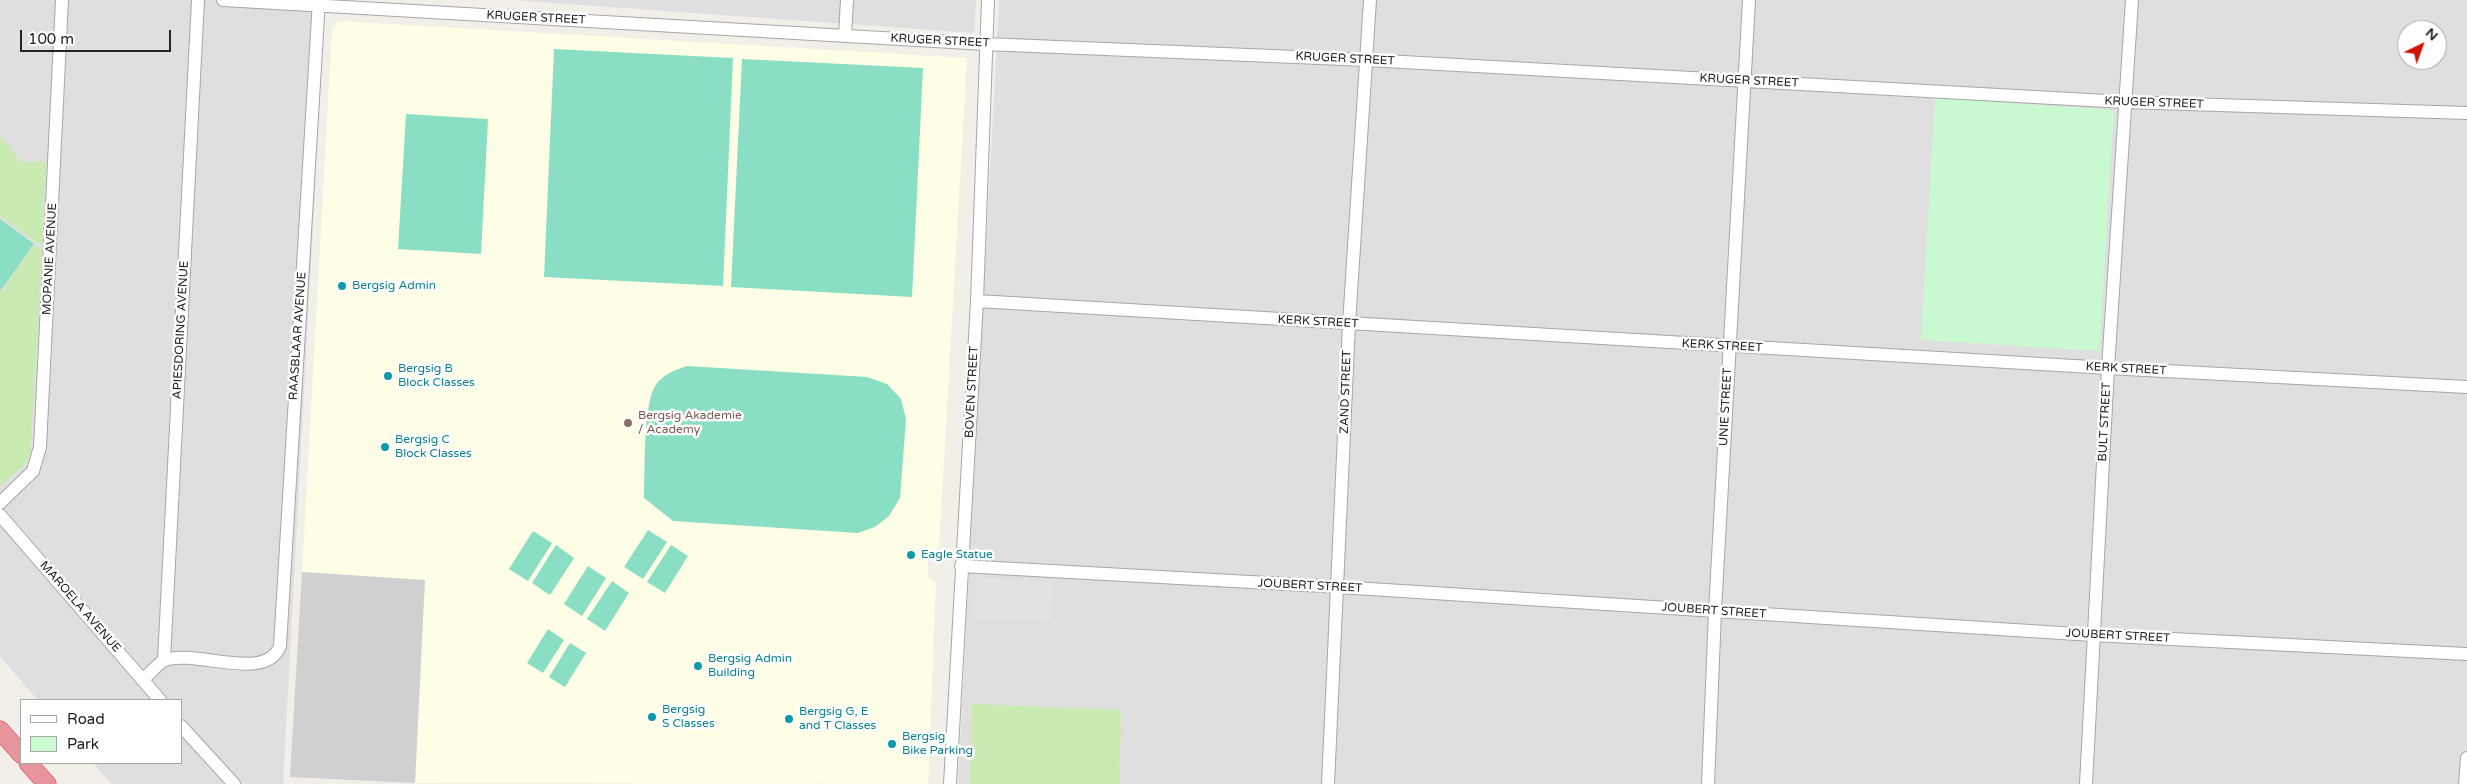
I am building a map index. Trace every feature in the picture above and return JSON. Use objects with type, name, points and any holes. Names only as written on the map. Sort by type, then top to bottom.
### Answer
[{"type":"highway","points":[[0,730],[20,753]]},
{"type":"highway","points":[[29,764],[47,784]]},
{"type":"street","name":"MOPANIE AVENUE","points":[[0,504],[33,471],[40,447],[62,0]]},
{"type":"street","name":"APIESDORING AVENUE","points":[[164,660],[198,0]]},
{"type":"street","name":"KRUGER STREET","points":[[223,0],[319,2],[986,44],[1367,60],[2126,102],[2467,113]]},
{"type":"street","points":[[845,36],[847,0]]},
{"type":"street","name":"BOVEN STREET","points":[[950,784],[977,301],[988,0]]},
{"type":"street","name":"ZAND STREET","points":[[1328,784],[1349,324],[1370,0]]},
{"type":"street","name":"UNIE STREET","points":[[1708,784],[1715,612],[1749,0]]},
{"type":"street","name":"BULT STREET","points":[[2086,784],[2108,368],[2132,0]]},
{"type":"street","name":"RAASBLAAR AVENUE","points":[[164,660],[185,658],[263,663],[277,654],[281,632],[319,2]]},
{"type":"street","name":"KERK STREET","points":[[977,301],[2467,388]]},
{"type":"street","name":"MAROELA AVENUE","points":[[0,515],[159,699]]},
{"type":"street","name":"JOUBERT STREET","points":[[961,566],[1338,587],[2093,635],[2467,654]]},
{"type":"street","points":[[142,680],[164,660]]},
{"type":"street","points":[[182,727],[230,781]]},
{"type":"street","points":[[2465,784],[2467,758]]},
{"type":"street","points":[[945,784],[951,762]]},
{"type":"shaded area","points":[[0,0],[325,0],[283,784],[112,784],[94,764],[182,764],[182,699],[37,699],[0,657]]},
{"type":"shaded area","points":[[512,0],[976,0],[974,33]]},
{"type":"shaded area","points":[[999,0],[2467,0],[2467,784],[958,784]]},
{"type":"shaded area","name":"Bergsig Akademie / Academy","points":[[339,21],[967,58],[939,547],[928,555],[928,577],[936,583],[928,784],[415,783],[425,581],[302,572],[332,28]]},
{"type":"shaded area","points":[[302,572],[425,580],[415,783],[290,777]]},
{"type":"shaded area","points":[[975,578],[1053,582],[1052,621],[973,617]]},
{"type":"green space","points":[[554,49],[733,58],[723,286],[544,277]]},
{"type":"green space","points":[[742,59],[923,68],[912,297],[731,287]]},
{"type":"green space","points":[[1935,98],[2114,110],[2099,351],[1921,340]]},
{"type":"green space","points":[[406,114],[488,119],[481,254],[398,249]]},
{"type":"green space","points":[[0,136],[21,162],[46,162],[42,246],[0,216]]},
{"type":"green space","points":[[0,219],[34,244],[1,290],[0,289]]},
{"type":"green space","points":[[35,244],[42,250],[30,455],[25,464],[0,486],[0,290],[2,291]]},
{"type":"green space","points":[[687,366],[867,377],[887,384],[901,399],[906,419],[900,498],[889,516],[875,527],[858,533],[673,521],[644,498],[648,409],[651,396],[658,382],[665,375]]},
{"type":"green space","points":[[648,530],[667,542],[643,579],[624,567]]},
{"type":"green space","points":[[533,531],[552,543],[528,581],[509,569]]},
{"type":"green space","points":[[556,545],[574,558],[550,595],[532,583]]},
{"type":"green space","points":[[671,545],[688,556],[665,593],[647,582]]},
{"type":"green space","points":[[588,566],[606,578],[582,616],[564,604]]},
{"type":"green space","points":[[612,581],[629,593],[605,631],[587,619]]},
{"type":"green space","points":[[548,629],[564,640],[543,673],[527,663]]},
{"type":"green space","points":[[570,643],[586,653],[565,687],[549,677]]},
{"type":"green space","points":[[972,704],[1121,710],[1119,784],[970,784]]},
{"type":"place","name":"Bergsig Admin","points":[[342,286]]},
{"type":"place","name":"Bergsig B Block Classes","points":[[388,376]]},
{"type":"place","name":"Bergsig Akademie / Academy","points":[[628,423]]},
{"type":"place","name":"Bergsig C Block Classes","points":[[385,447]]},
{"type":"place","name":"Eagle Statue","points":[[911,555]]},
{"type":"place","name":"Bergsig Admin Building","points":[[698,666]]},
{"type":"place","name":"Bergsig S Classes","points":[[652,717]]},
{"type":"place","name":"Bergsig G, E and T Classes","points":[[789,719]]},
{"type":"place","name":"Bergsig Bike Parking","points":[[892,744]]}]
